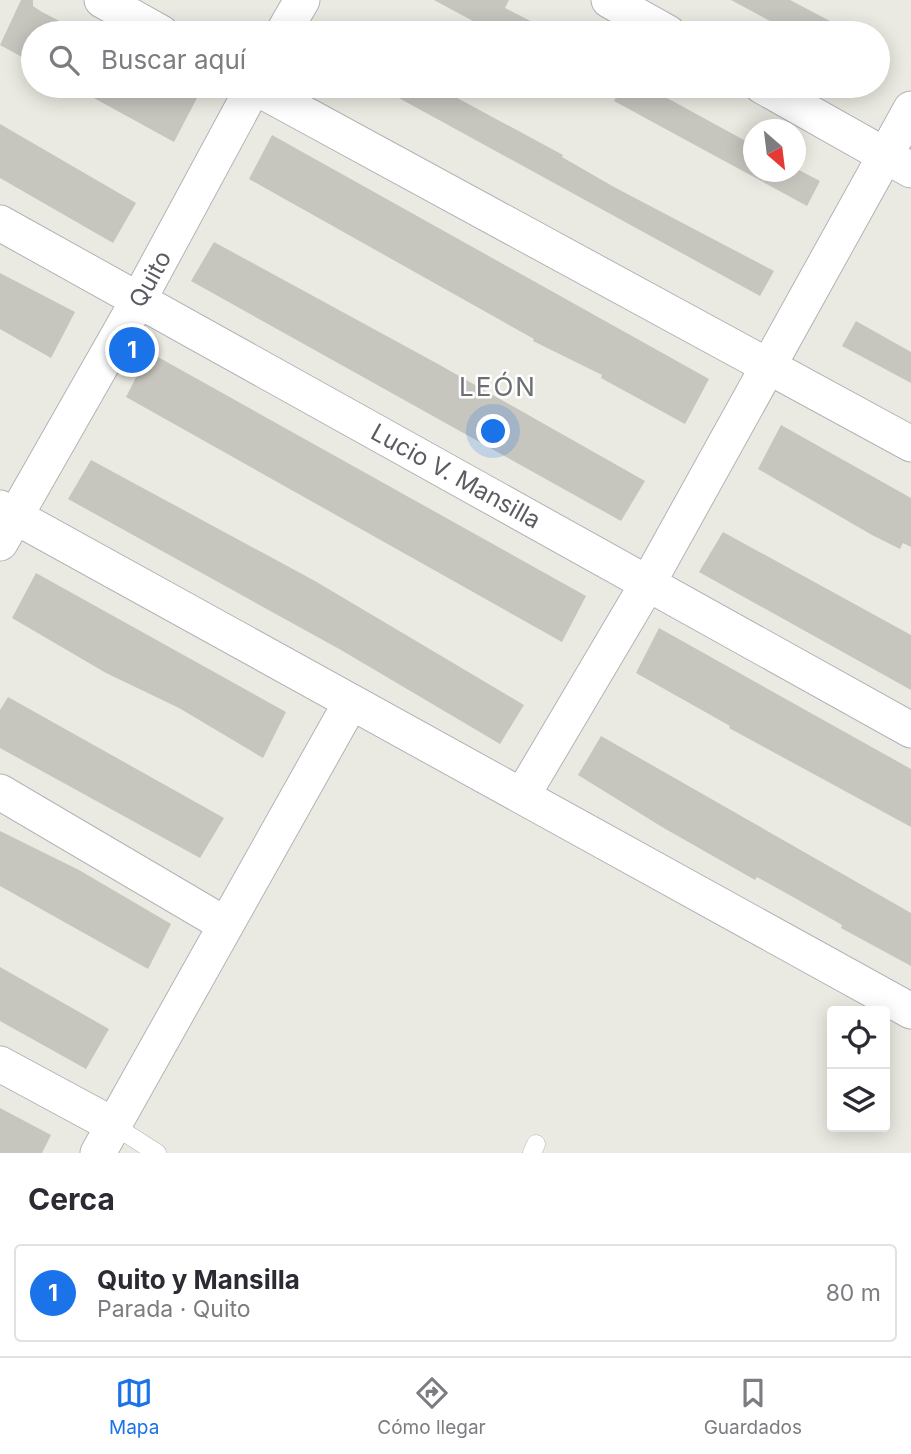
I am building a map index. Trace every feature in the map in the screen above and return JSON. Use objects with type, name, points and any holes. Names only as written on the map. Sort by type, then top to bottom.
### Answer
[{"type":"street","points":[[102,0],[140,21]]},
{"type":"street","points":[[290,21],[302,0]]},
{"type":"street","points":[[609,0],[647,21]]},
{"type":"street","name":"Quito","points":[[5,522],[139,299],[247,98]]},
{"type":"street","points":[[275,98],[770,364],[911,443]]},
{"type":"street","points":[[783,98],[899,163]]},
{"type":"street","points":[[522,796],[648,583],[770,364],[899,163],[911,109]]},
{"type":"street","name":"Lucio V. Mansilla","points":[[0,223],[911,730]]},
{"type":"street","points":[[5,522],[522,796],[911,1011]]},
{"type":"street","points":[[0,1064],[105,1139],[350,704]]},
{"type":"street","points":[[0,792],[226,925]]},
{"type":"lane","points":[[105,1139],[157,1153]]},
{"type":"building","points":[[21,0],[33,0],[33,6],[60,21],[21,21],[21,56],[0,45]]},
{"type":"building","points":[[434,0],[509,0],[505,8],[530,21],[473,21]]},
{"type":"building","points":[[731,0],[790,0],[830,21],[770,21]]},
{"type":"building","points":[[94,98],[197,98],[174,142]]},
{"type":"building","points":[[399,98],[457,98],[563,155],[562,157],[614,187],[774,271],[760,296]]},
{"type":"building","points":[[616,98],[667,98],[743,140],[743,171],[614,101]]},
{"type":"building","points":[[0,124],[136,203],[113,243],[0,178]]},
{"type":"building","points":[[272,135],[709,379],[685,424],[601,378],[602,375],[533,341],[534,339],[249,179]]},
{"type":"building","points":[[806,174],[820,181],[807,206],[763,182],[806,182]]},
{"type":"building","points":[[214,242],[645,481],[621,521],[191,281]]},
{"type":"building","points":[[0,273],[75,312],[51,358],[0,329]]},
{"type":"building","points":[[856,321],[911,352],[911,383],[842,346]]},
{"type":"building","points":[[149,352],[586,596],[562,642],[126,397]]},
{"type":"building","points":[[781,425],[911,498],[911,547],[903,543],[900,549],[872,535],[758,469]]},
{"type":"building","points":[[91,460],[315,581],[524,705],[500,744],[341,650],[68,499]]},
{"type":"building","points":[[723,532],[911,635],[911,690],[699,572]]},
{"type":"building","points":[[36,573],[286,712],[263,758],[179,708],[106,673],[12,618]]},
{"type":"building","points":[[659,628],[911,769],[911,827],[729,728],[730,726],[636,673]]},
{"type":"building","points":[[8,697],[224,818],[200,858],[0,748],[0,710]]},
{"type":"building","points":[[601,736],[911,913],[911,966],[841,928],[842,925],[793,897],[757,877],[755,880],[662,827],[578,775]]},
{"type":"building","points":[[0,831],[79,870],[171,924],[148,969],[0,886]]},
{"type":"building","points":[[0,967],[109,1029],[86,1069],[0,1021]]},
{"type":"building","points":[[0,1108],[51,1135],[42,1153],[0,1153]]},
{"type":"place","name":"Quito y Mansilla","points":[[132,350]]},
{"type":"district","name":"LEÓN","points":[[498,386]]}]
